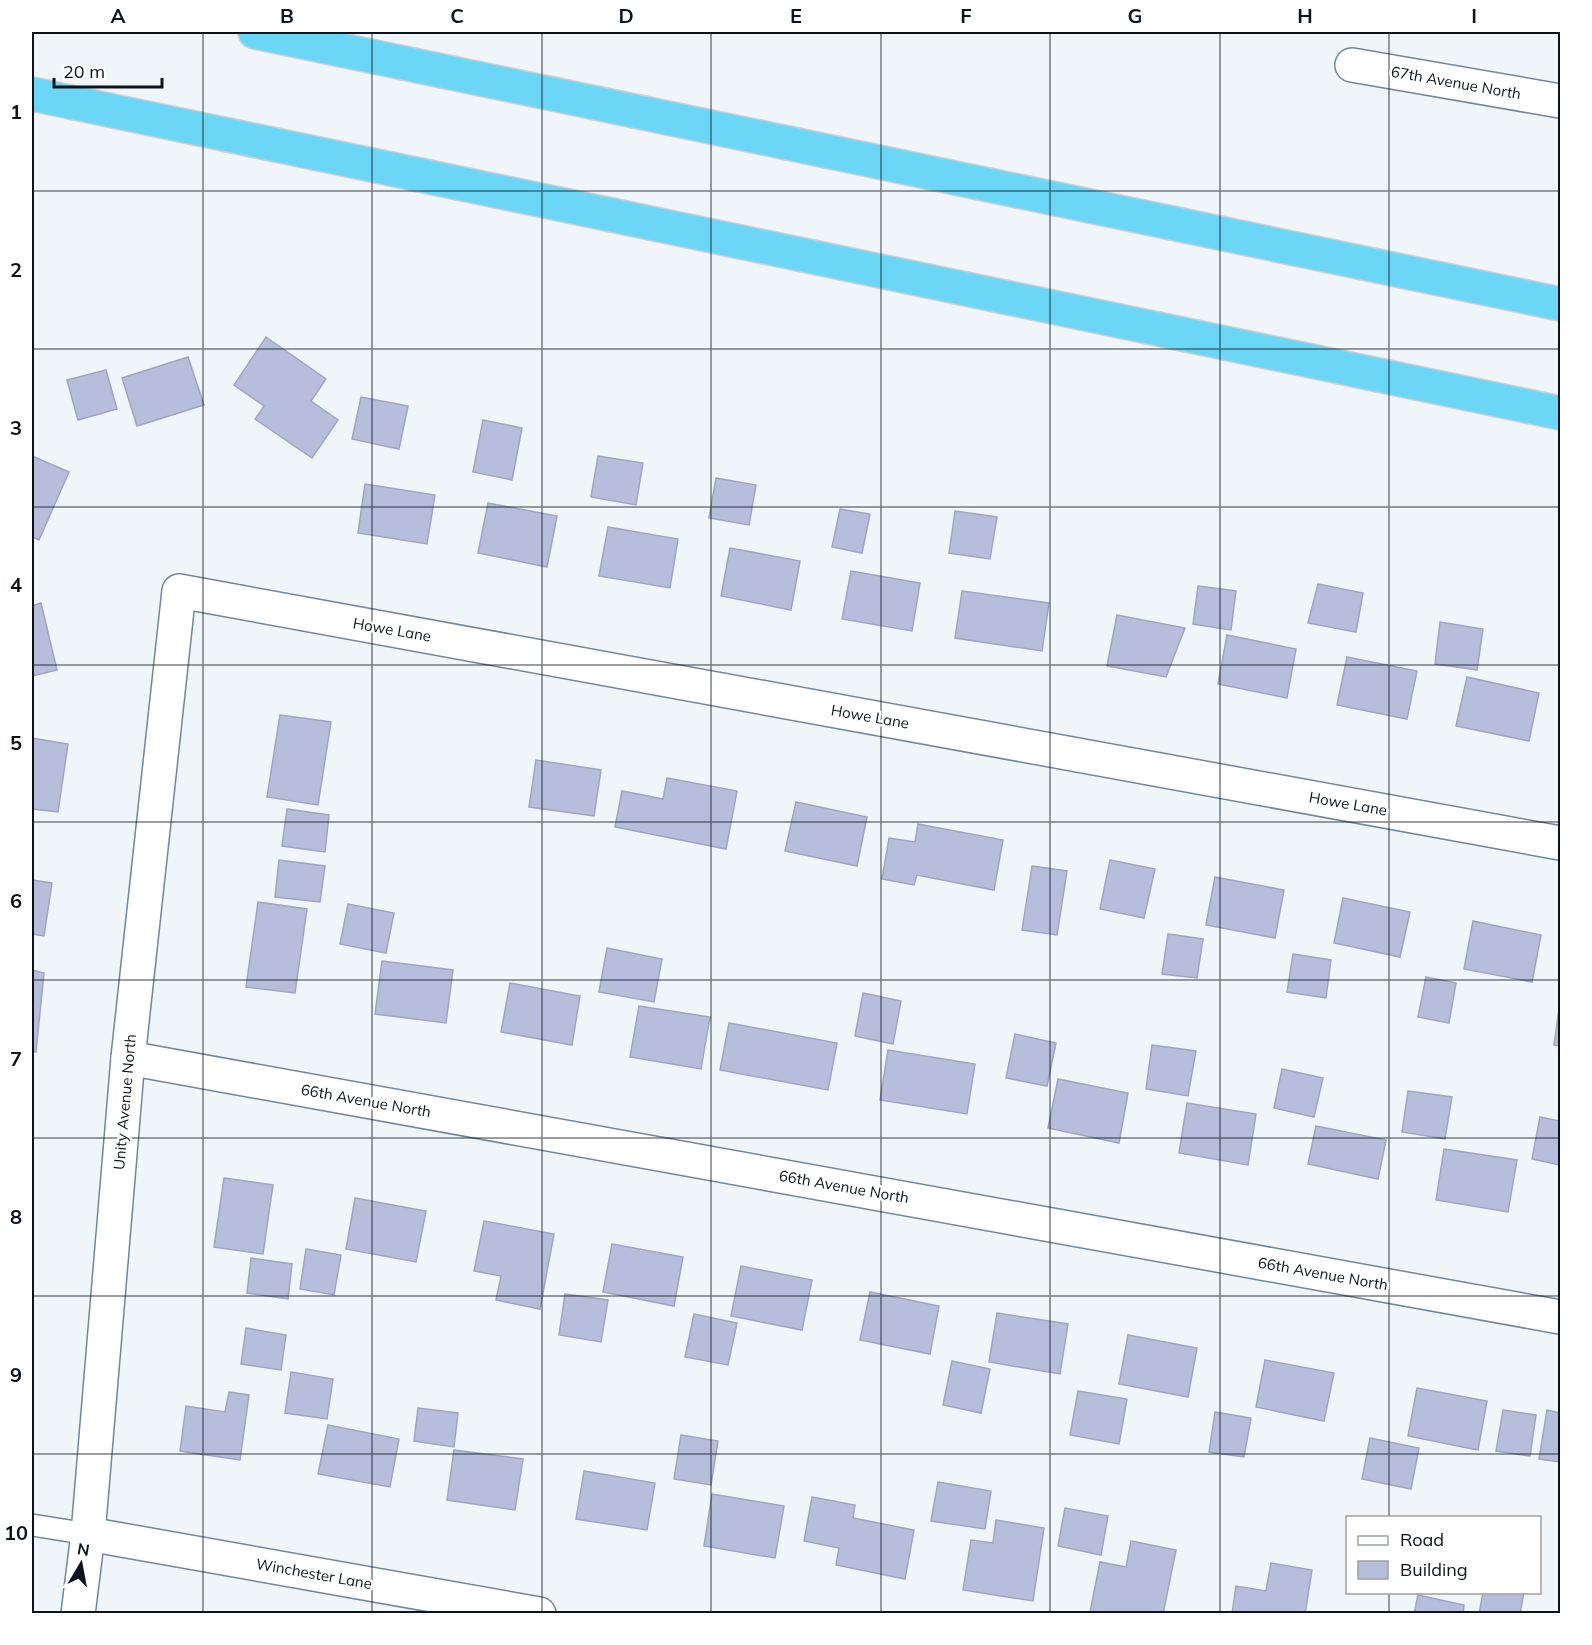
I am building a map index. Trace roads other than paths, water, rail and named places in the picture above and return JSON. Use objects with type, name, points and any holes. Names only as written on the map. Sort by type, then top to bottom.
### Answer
[{"type":"highway","points":[[255,32],[1560,304]]},
{"type":"highway","points":[[32,94],[1560,413]]},
{"type":"street","name":"67th Avenue North","points":[[1352,64],[1560,101]]},
{"type":"street","name":"Howe Lane","points":[[180,591],[1560,843]]},
{"type":"street","name":"Unity Avenue North","points":[[78,1614],[88,1534],[128,1058],[180,591]]},
{"type":"street","name":"66th Avenue North","points":[[128,1058],[1560,1317]]},
{"type":"street","name":"Winchester Lane","points":[[88,1534],[539,1614]]},
{"type":"lane","points":[[32,1525],[88,1534]]}]
